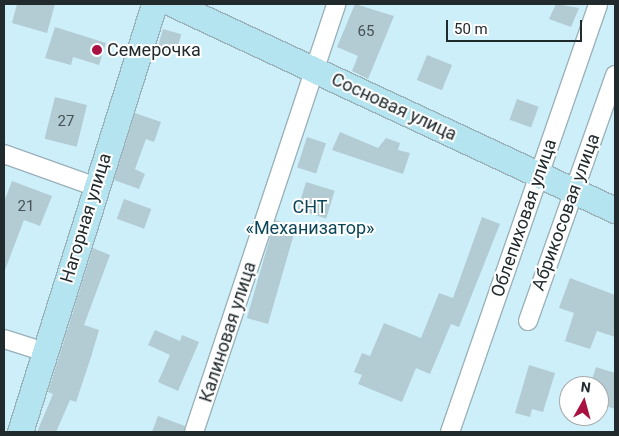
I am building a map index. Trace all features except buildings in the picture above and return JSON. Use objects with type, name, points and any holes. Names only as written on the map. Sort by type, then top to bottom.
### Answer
[{"type":"street","name":"Нагорная улица","points":[[20,432],[154,4]]},
{"type":"street","name":"Сосновая улица","points":[[174,4],[538,176],[615,210]]},
{"type":"street","name":"Калиновая улица","points":[[194,432],[336,4]]},
{"type":"street","name":"Облепиховая улица","points":[[450,432],[598,4]]},
{"type":"street","name":"Абрикосовая улица","points":[[528,321],[615,75]]},
{"type":"street","points":[[4,154],[96,187]]},
{"type":"street","points":[[4,339],[45,352]]},
{"type":"green space","name":"СНТ «Механизатор»","points":[[4,4],[615,4],[615,432],[4,432]]},
{"type":"place","name":"Семерочка","points":[[97,50]]}]
